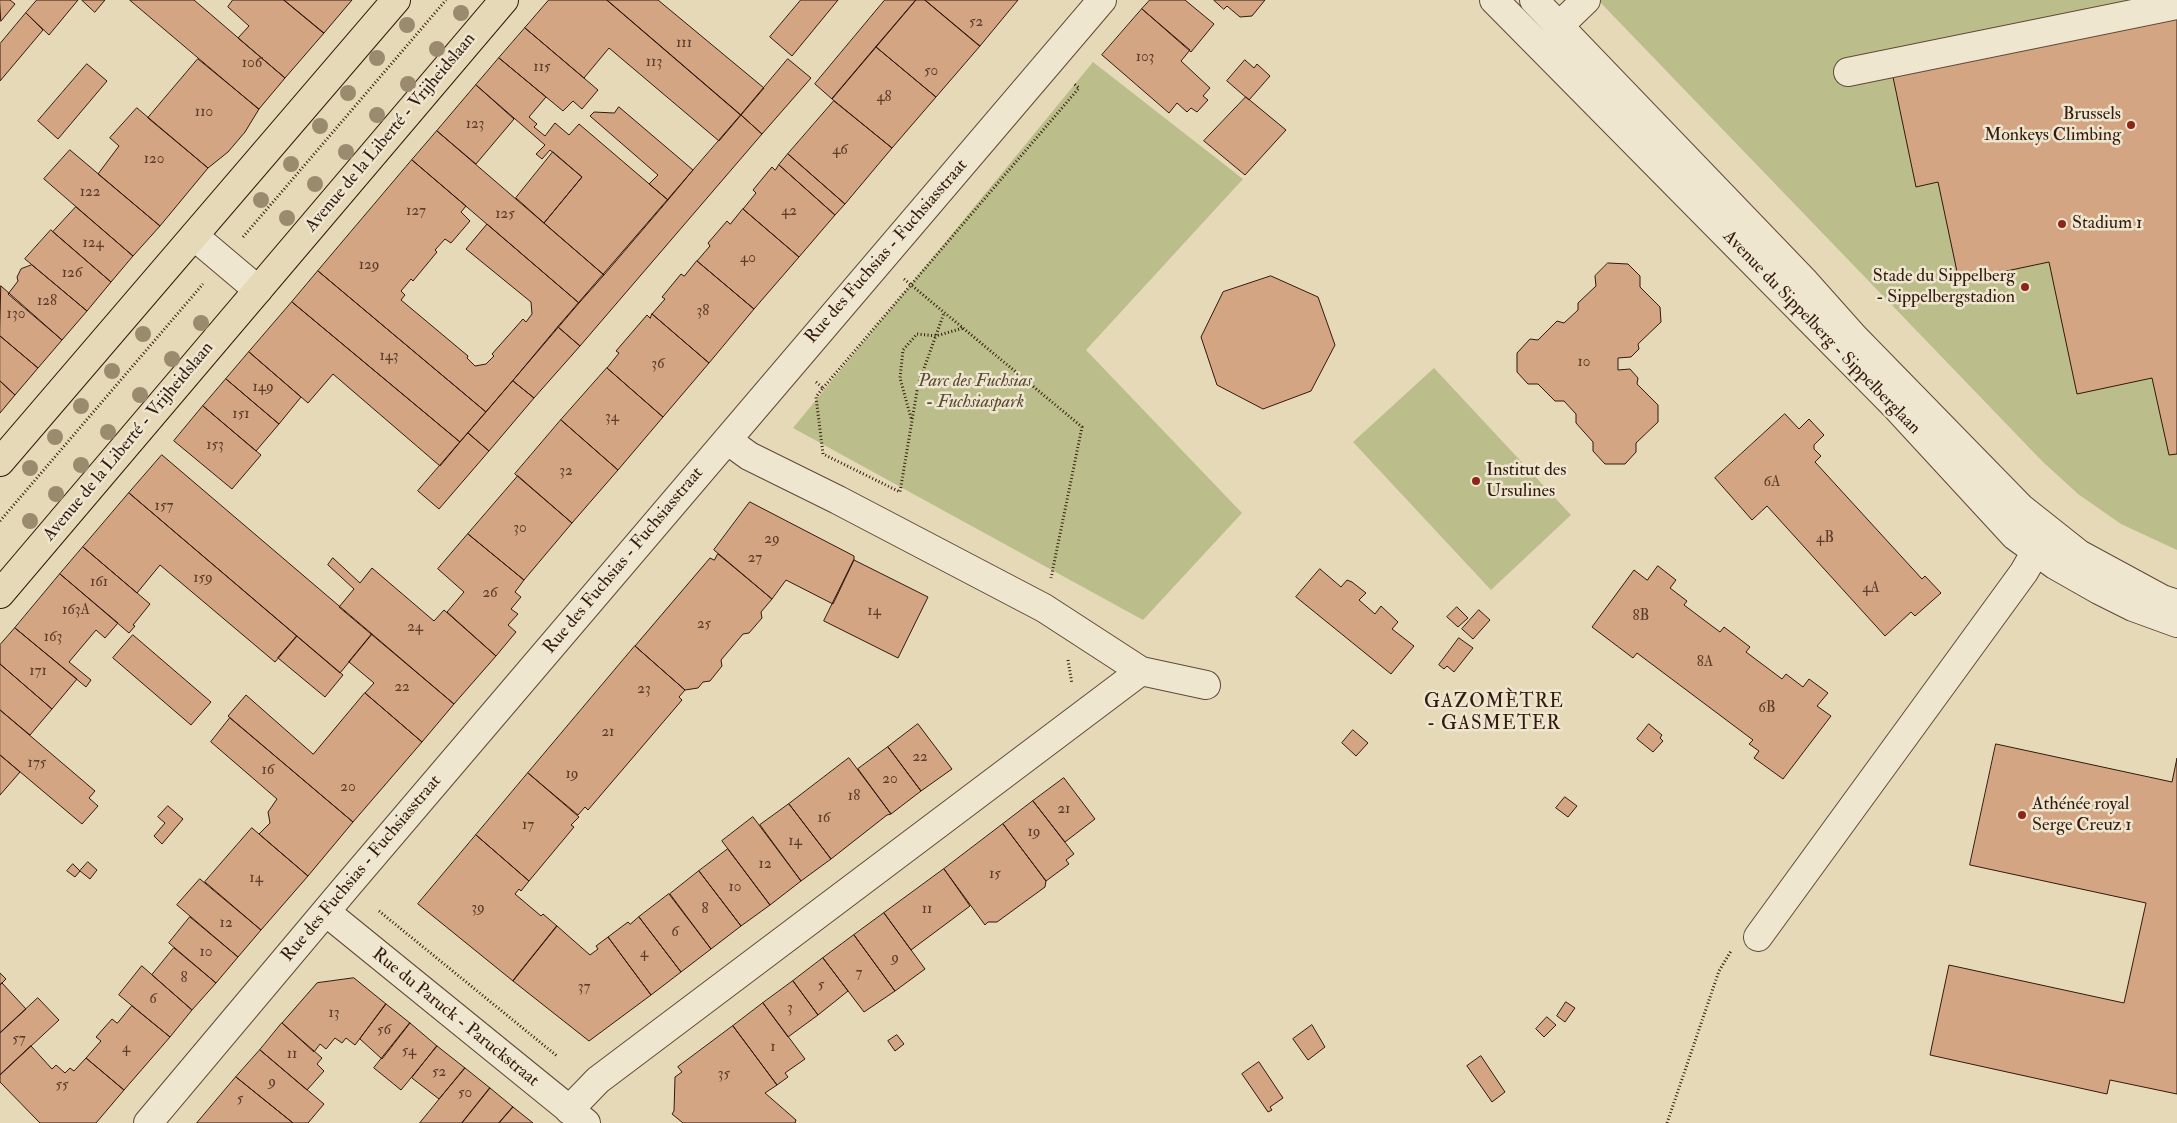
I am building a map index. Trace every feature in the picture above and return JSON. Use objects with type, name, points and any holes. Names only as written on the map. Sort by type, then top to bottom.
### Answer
[{"type":"main road","points":[[0,462],[396,0]]},
{"type":"main road","name":"Avenue de la Liberté - Vrijheidslaan","points":[[0,594],[504,0]]},
{"type":"street","name":"Rue des Fuchsias - Fuchsiasstraat","points":[[148,1123],[1102,0]]},
{"type":"street","name":"Avenue du Sippelberg - Sippelberglaan","points":[[1494,0],[1897,408],[2015,536],[2099,590],[2133,607],[2177,623]]},
{"type":"street","name":"Avenue du Sippelberg - Sippelberglaan","points":[[1534,0],[2020,508],[2079,554],[2162,599],[2177,604]]},
{"type":"street","points":[[1559,26],[1586,0]]},
{"type":"street","points":[[1848,72],[2177,5]]},
{"type":"street","points":[[194,236],[224,259],[258,290]]},
{"type":"street","points":[[727,440],[749,456],[838,500],[1044,608],[1141,671],[1206,685]]},
{"type":"street","points":[[1758,937],[2019,580],[2036,551]]},
{"type":"street","points":[[578,1116],[598,1080],[1141,671]]},
{"type":"street","name":"Rue du Paruck - Paruckstraat","points":[[326,912],[578,1116]]},
{"type":"path","points":[[0,521],[446,0]]},
{"type":"path","points":[[944,313],[918,385],[900,492],[824,454],[816,396],[1079,88],[1070,80]]},
{"type":"path","points":[[911,285],[1082,427],[1044,608]]},
{"type":"path","points":[[911,419],[900,378],[903,350],[917,334],[936,336],[963,328]]},
{"type":"path","points":[[811,378],[823,388]]},
{"type":"path","points":[[1068,656],[1072,682],[1070,691]]},
{"type":"path","points":[[379,911],[558,1056]]},
{"type":"green space","name":"Stade du Sippelberg - Sippelbergstadion","points":[[1598,0],[2177,0],[2177,550],[2121,524],[2078,494],[2042,461]]},
{"type":"green space","name":"Parc des Fuchsias - Fuchsiaspark","points":[[1093,62],[1243,179],[1086,350],[1242,513],[1143,620],[793,428]]},
{"type":"green space","points":[[1434,368],[1571,515],[1491,590],[1353,442]]},
{"type":"building","points":[[0,0],[10,0],[15,4],[1,21]]},
{"type":"building","points":[[37,0],[78,0],[49,35],[26,13]]},
{"type":"building","points":[[82,0],[105,0],[95,12]]},
{"type":"building","points":[[130,0],[194,0],[285,78],[259,109]]},
{"type":"building","points":[[233,0],[284,0],[324,33],[285,78],[238,38],[249,26],[228,7]]},
{"type":"building","points":[[284,0],[352,0],[324,33]]},
{"type":"building","points":[[549,0],[607,0],[741,115],[719,141],[609,48],[584,78],[525,28]]},
{"type":"building","points":[[607,0],[658,0],[764,88],[741,115]]},
{"type":"building","points":[[801,0],[838,0],[792,56],[770,37]]},
{"type":"building","points":[[885,0],[916,0],[832,99],[815,84]]},
{"type":"building","points":[[916,0],[925,0],[980,46],[936,97],[876,47]]},
{"type":"building","points":[[925,0],[1018,0],[980,46]]},
{"type":"building","points":[[1150,0],[1185,0],[1214,24],[1191,52],[1142,9]]},
{"type":"building","points":[[1214,0],[1265,0],[1252,16],[1240,17],[1227,6],[1224,9]]},
{"type":"building","points":[[1142,9],[1190,50],[1181,61],[1210,88],[1203,96],[1208,100],[1197,112],[1191,108],[1187,112],[1177,103],[1169,113],[1102,55]]},
{"type":"building","points":[[26,13],[43,30],[0,81],[0,44]]},
{"type":"building","name":"Stadium 1","points":[[2177,17],[2177,454],[2169,455],[2152,378],[2077,394],[2049,262],[1959,281],[1938,182],[1916,187],[1893,77]]},
{"type":"building","points":[[525,28],[598,90],[582,109],[573,101],[563,111],[499,58]]},
{"type":"building","points":[[876,47],[936,97],[892,148],[832,99]]},
{"type":"building","points":[[499,58],[546,97],[529,117],[537,124],[534,127],[545,136],[555,123],[569,135],[579,124],[668,200],[604,275],[544,223],[582,177],[550,150],[542,159],[536,154],[545,145],[476,85]]},
{"type":"building","points":[[198,59],[259,109],[245,132],[228,152],[208,168],[148,118]]},
{"type":"building","points":[[788,59],[811,78],[762,134],[741,115]]},
{"type":"building","points":[[1245,60],[1254,68],[1257,64],[1270,76],[1249,100],[1227,81]]},
{"type":"building","points":[[87,64],[107,81],[58,139],[38,121]]},
{"type":"building","points":[[476,85],[514,119],[476,164],[437,131]]},
{"type":"building","points":[[1246,97],[1286,130],[1245,175],[1204,141]]},
{"type":"building","points":[[834,101],[892,148],[845,204],[788,154]]},
{"type":"building","points":[[619,107],[693,170],[668,200],[649,184],[658,175],[590,116],[594,112],[614,113]]},
{"type":"building","points":[[137,108],[208,168],[160,226],[98,174],[119,146],[110,138]]},
{"type":"building","points":[[741,115],[762,134],[580,346],[558,327]]},
{"type":"building","points":[[437,131],[604,275],[579,303],[412,160]]},
{"type":"building","points":[[70,150],[160,226],[133,256],[44,179]]},
{"type":"building","points":[[553,152],[582,177],[544,223],[516,198]]},
{"type":"building","points":[[788,154],[845,204],[835,215],[779,165]]},
{"type":"building","points":[[412,160],[466,206],[461,212],[470,221],[451,243],[445,239],[435,250],[437,252],[413,281],[411,279],[401,291],[405,295],[401,300],[468,356],[467,358],[475,366],[486,364],[494,356],[492,354],[523,319],[526,322],[532,314],[531,302],[466,249],[487,224],[579,303],[486,412],[318,271]]},
{"type":"building","points":[[779,165],[835,215],[799,257],[743,209],[756,193],[753,190],[772,167],[775,170]]},
{"type":"building","points":[[76,207],[133,256],[111,282],[53,232]]},
{"type":"building","points":[[743,209],[799,257],[754,309],[697,261],[710,246],[708,243],[727,221],[730,224]]},
{"type":"building","points":[[51,230],[111,282],[87,311],[25,259]]},
{"type":"building","points":[[697,261],[754,309],[709,363],[652,314],[665,299],[662,297],[681,274],[684,276]]},
{"type":"building","points":[[1608,263],[1628,264],[1640,276],[1640,287],[1660,307],[1661,322],[1638,344],[1639,349],[1631,357],[1618,358],[1618,370],[1630,369],[1638,378],[1637,384],[1658,405],[1658,422],[1636,443],[1636,452],[1625,464],[1605,464],[1593,451],[1593,442],[1576,423],[1576,414],[1564,401],[1555,401],[1538,384],[1528,384],[1517,372],[1517,353],[1530,339],[1538,340],[1557,321],[1564,323],[1578,310],[1578,303],[1596,286],[1595,276]]},
{"type":"building","points":[[32,265],[87,311],[62,340],[8,294],[18,281],[17,277],[21,269]]},
{"type":"building","points":[[318,271],[486,412],[460,442],[292,302]]},
{"type":"building","points":[[1271,276],[1318,297],[1335,345],[1311,391],[1263,409],[1217,385],[1201,337],[1223,292]]},
{"type":"building","points":[[1,286],[62,340],[38,368],[0,336]]},
{"type":"building","points":[[292,302],[460,442],[440,466],[333,374],[308,403],[249,352]]},
{"type":"building","points":[[652,314],[709,363],[663,417],[607,368],[619,353],[616,351],[647,315],[650,318]]},
{"type":"building","points":[[558,327],[580,346],[534,398],[513,381]]},
{"type":"building","points":[[0,336],[38,368],[15,395],[0,381]]},
{"type":"building","points":[[249,352],[301,397],[279,424],[226,379]]},
{"type":"building","points":[[607,368],[663,417],[618,470],[561,420]]},
{"type":"building","points":[[226,379],[279,424],[256,451],[203,406]]},
{"type":"building","points":[[0,381],[15,395],[0,413]]},
{"type":"building","points":[[513,381],[534,398],[489,451],[468,433]]},
{"type":"building","points":[[203,406],[261,455],[232,489],[174,441]]},
{"type":"building","points":[[1785,414],[1799,429],[1809,419],[1824,435],[1814,445],[1814,449],[1821,456],[1815,462],[1922,579],[1925,576],[1941,593],[1915,616],[1911,612],[1885,636],[1767,506],[1752,520],[1715,478]]},
{"type":"building","points":[[561,420],[618,470],[572,523],[515,474]]},
{"type":"building","points":[[468,433],[489,451],[439,509],[418,491]]},
{"type":"building","points":[[162,455],[372,634],[340,673],[129,493]]},
{"type":"building","points":[[518,476],[572,523],[524,580],[468,534]]},
{"type":"building","points":[[129,493],[297,636],[275,662],[160,565],[137,593],[83,547]]},
{"type":"building","points":[[750,502],[854,556],[854,560],[833,604],[786,580],[772,599],[714,550]]},
{"type":"building","points":[[468,534],[524,580],[515,592],[521,597],[511,609],[518,614],[508,625],[516,632],[496,656],[447,612],[464,592],[438,569]]},
{"type":"building","points":[[83,547],[150,604],[129,633],[60,574]]},
{"type":"building","points":[[718,554],[772,599],[761,612],[762,618],[749,633],[743,634],[721,660],[722,666],[710,681],[703,682],[698,688],[685,690],[635,646],[710,558],[714,560]]},
{"type":"building","points":[[333,558],[360,583],[372,568],[434,621],[444,610],[496,656],[454,704],[339,607],[354,589],[328,565]]},
{"type":"building","points":[[854,560],[928,597],[898,658],[824,621]]},
{"type":"building","points":[[1658,566],[1676,580],[1670,588],[1687,601],[1684,605],[1720,632],[1724,627],[1750,647],[1746,652],[1782,679],[1786,674],[1803,687],[1809,679],[1828,693],[1817,706],[1831,716],[1783,779],[1754,758],[1759,751],[1749,744],[1753,740],[1637,653],[1633,658],[1592,627],[1634,570],[1647,580]]},
{"type":"building","points":[[1320,569],[1341,587],[1347,580],[1352,582],[1366,593],[1359,600],[1375,614],[1381,606],[1398,622],[1392,629],[1414,646],[1391,674],[1296,597]]},
{"type":"building","points":[[60,574],[118,623],[105,638],[96,630],[69,662],[91,680],[86,687],[15,628]]},
{"type":"building","points":[[1457,607],[1468,618],[1458,627],[1447,617]]},
{"type":"building","points":[[1479,610],[1490,620],[1473,639],[1462,629]]},
{"type":"building","points":[[15,628],[77,679],[52,709],[0,664],[0,645]]},
{"type":"building","points":[[372,634],[454,704],[422,742],[365,693],[374,683],[349,662]]},
{"type":"building","points":[[133,635],[211,702],[191,725],[113,658]]},
{"type":"building","points":[[297,636],[343,675],[325,697],[278,658]]},
{"type":"building","points":[[1459,638],[1473,648],[1454,672],[1447,666],[1444,669],[1439,665]]},
{"type":"building","points":[[635,646],[685,690],[679,697],[682,700],[588,810],[585,807],[578,815],[528,773]]},
{"type":"building","points":[[0,664],[52,709],[30,735],[0,710]]},
{"type":"building","points":[[365,693],[422,742],[353,822],[228,716],[246,695],[313,754]]},
{"type":"building","points":[[0,710],[95,791],[89,798],[98,806],[82,824],[0,755]]},
{"type":"building","points":[[230,718],[353,822],[308,876],[259,834],[270,823],[268,812],[277,799],[211,742]]},
{"type":"building","points":[[918,724],[952,769],[921,791],[888,747]]},
{"type":"building","points":[[1649,724],[1662,735],[1660,738],[1663,741],[1653,752],[1637,739]]},
{"type":"building","points":[[1353,730],[1368,743],[1356,756],[1342,743]]},
{"type":"building","points":[[1996,744],[2172,782],[2177,758],[2177,1094],[2110,1080],[2107,1094],[1930,1055],[1949,965],[2124,1003],[2146,903],[1970,865]]},
{"type":"building","points":[[888,747],[921,791],[891,814],[858,769]]},
{"type":"building","points":[[0,755],[20,772],[0,795]]},
{"type":"building","points":[[849,758],[891,814],[887,815],[831,859],[789,804]]},
{"type":"building","points":[[528,773],[579,817],[571,825],[574,827],[529,881],[476,835]]},
{"type":"building","points":[[1064,778],[1095,819],[1065,842],[1033,801]]},
{"type":"building","points":[[1565,797],[1577,806],[1568,817],[1556,808]]},
{"type":"building","points":[[1033,801],[1074,854],[1066,860],[1069,864],[1046,881],[1003,824]]},
{"type":"building","points":[[789,804],[831,859],[801,881],[760,825]]},
{"type":"building","points":[[168,806],[183,819],[162,844],[154,836],[165,823],[158,817]]},
{"type":"building","points":[[753,817],[801,881],[770,905],[722,841]]},
{"type":"building","points":[[1003,824],[1046,881],[1045,887],[997,922],[988,922],[985,925],[944,869]]},
{"type":"building","points":[[252,828],[308,876],[261,930],[205,882]]},
{"type":"building","points":[[476,835],[529,881],[521,891],[519,889],[515,894],[541,916],[543,914],[557,926],[513,981],[418,904]]},
{"type":"building","points":[[728,849],[770,905],[741,926],[699,871]]},
{"type":"building","points":[[88,862],[97,870],[90,879],[80,871]]},
{"type":"building","points":[[73,864],[80,871],[75,877],[67,871]]},
{"type":"building","points":[[944,869],[970,906],[911,950],[884,913]]},
{"type":"building","points":[[699,871],[741,926],[711,949],[670,894]]},
{"type":"building","points":[[200,879],[261,930],[238,957],[177,905]]},
{"type":"building","points":[[669,894],[711,949],[681,972],[639,917]]},
{"type":"building","points":[[884,913],[925,969],[895,991],[854,935]]},
{"type":"building","points":[[190,917],[238,957],[216,983],[169,943]]},
{"type":"building","points":[[639,917],[681,972],[651,995],[608,937],[628,922],[630,924]]},
{"type":"building","points":[[557,926],[590,955],[598,949],[596,946],[608,937],[651,995],[589,1041],[513,981]]},
{"type":"building","points":[[854,935],[895,991],[864,1012],[823,958]]},
{"type":"building","points":[[174,948],[216,983],[192,1010],[152,975]]},
{"type":"building","points":[[823,958],[848,991],[818,1015],[793,981]]},
{"type":"building","points":[[142,966],[192,1010],[170,1037],[119,995]]},
{"type":"building","points":[[0,973],[6,979],[0,985]]},
{"type":"building","points":[[354,978],[386,1004],[355,1045],[346,1038],[342,1043],[335,1038],[326,1049],[320,1044],[314,1052],[282,1023],[317,983]]},
{"type":"building","points":[[793,981],[818,1015],[788,1037],[763,1003]]},
{"type":"building","points":[[2,983],[26,1009],[0,1033],[0,985]]},
{"type":"building","points":[[38,998],[59,1020],[0,1075],[0,1033]]},
{"type":"building","points":[[1566,1002],[1575,1008],[1565,1022],[1557,1016]]},
{"type":"building","points":[[763,1003],[805,1059],[785,1073],[788,1077],[777,1085],[733,1026]]},
{"type":"building","points":[[386,1004],[410,1023],[382,1059],[360,1039]]},
{"type":"building","points":[[132,1006],[170,1037],[124,1090],[86,1058],[101,1041],[96,1037],[112,1019],[117,1023]]},
{"type":"building","points":[[1547,1017],[1556,1025],[1544,1037],[1536,1029]]},
{"type":"building","points":[[282,1023],[322,1058],[317,1064],[324,1071],[307,1090],[260,1050]]},
{"type":"building","points":[[410,1023],[437,1046],[401,1090],[374,1068]]},
{"type":"building","points":[[1312,1025],[1325,1047],[1308,1060],[1293,1039]]},
{"type":"building","points":[[733,1026],[777,1085],[765,1093],[796,1120],[795,1123],[683,1123],[672,1114],[674,1111],[675,1077],[682,1072],[678,1067]]},
{"type":"building","points":[[897,1035],[904,1044],[895,1051],[888,1041]]},
{"type":"building","points":[[31,1046],[52,1069],[56,1065],[65,1073],[70,1068],[74,1071],[86,1058],[124,1090],[96,1123],[40,1123],[0,1082],[0,1075]]},
{"type":"building","points":[[437,1046],[465,1068],[439,1099],[412,1078]]},
{"type":"building","points":[[260,1050],[324,1104],[308,1123],[293,1123],[236,1077]]},
{"type":"building","points":[[1481,1056],[1505,1092],[1492,1102],[1467,1066]]},
{"type":"building","points":[[1259,1062],[1283,1098],[1270,1107],[1272,1110],[1268,1112],[1242,1074]]},
{"type":"building","points":[[465,1068],[490,1088],[462,1123],[420,1123]]},
{"type":"building","points":[[236,1077],[293,1123],[197,1123]]},
{"type":"building","points":[[490,1088],[513,1107],[499,1123],[462,1123]]},
{"type":"building","points":[[513,1107],[533,1123],[499,1123]]},
{"type":"place","name":"Brussels Monkeys Climbing","points":[[2131,125]]},
{"type":"place","name":"Stadium 1","points":[[2062,224]]},
{"type":"place","name":"Stade du Sippelberg - Sippelbergstadion","points":[[2025,287]]},
{"type":"place","name":"Institut des Ursulines","points":[[1476,481]]},
{"type":"place","name":"Athénée royal Serge Creuz 1","points":[[2022,815]]},
{"type":"district","name":"GAZOMÈTRE - GASMETER","points":[[1494,714]]}]
